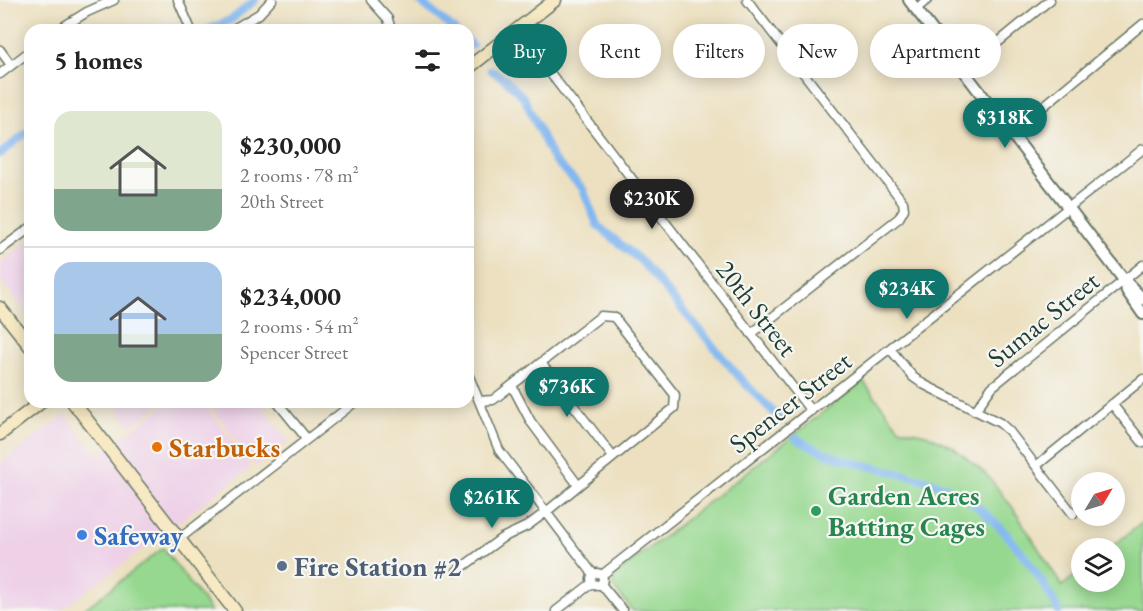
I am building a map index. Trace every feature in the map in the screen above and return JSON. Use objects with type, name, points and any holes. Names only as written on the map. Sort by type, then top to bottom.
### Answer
[{"type":"main road","points":[[525,24],[555,0]]},
{"type":"main road","points":[[474,63],[492,49]]},
{"type":"main road","points":[[0,308],[24,338]]},
{"type":"main road","points":[[0,434],[33,408]]},
{"type":"main road","points":[[78,408],[235,611]]},
{"type":"street","points":[[68,24],[114,0]]},
{"type":"street","points":[[178,0],[188,24]]},
{"type":"street","points":[[242,24],[259,14],[272,0]]},
{"type":"street","points":[[371,0],[388,19],[389,24]]},
{"type":"street","points":[[747,0],[903,202],[903,214],[751,334]]},
{"type":"street","points":[[927,0],[912,5],[927,24]]},
{"type":"street","points":[[1001,40],[1050,0]]},
{"type":"street","points":[[1011,132],[1143,24]]},
{"type":"street","points":[[0,51],[11,65]]},
{"type":"street","points":[[0,74],[24,55]]},
{"type":"street","name":"20th Street","points":[[554,78],[811,411]]},
{"type":"street","points":[[969,78],[1124,280],[1143,299]]},
{"type":"street","name":"Spencer Street","points":[[556,611],[891,350],[1143,149]]},
{"type":"street","points":[[0,250],[24,232]]},
{"type":"street","name":"Sumac Street","points":[[975,411],[992,387],[1143,265]]},
{"type":"street","points":[[1124,280],[1127,291],[1143,314]]},
{"type":"street","points":[[458,572],[502,538],[527,526],[546,512],[614,457],[674,408],[675,395],[614,317],[601,316],[494,400],[479,401]]},
{"type":"street","points":[[891,350],[913,377],[923,384],[1009,431],[1071,511]]},
{"type":"street","points":[[542,363],[614,457]]},
{"type":"street","points":[[1036,466],[1143,379]]},
{"type":"street","points":[[512,386],[531,422],[578,485]]},
{"type":"street","points":[[474,389],[499,450],[622,611]]},
{"type":"street","points":[[1112,404],[1143,442]]},
{"type":"street","points":[[283,408],[307,439]]},
{"type":"street","points":[[179,538],[347,408]]},
{"type":"shaded area","points":[[24,245],[24,310],[0,280],[0,263]]},
{"type":"shaded area","points":[[118,408],[154,408],[131,426]]},
{"type":"shaded area","points":[[161,408],[208,408],[252,467],[60,611],[0,611],[0,464],[65,415],[97,456]]},
{"type":"shaded area","points":[[212,408],[264,408],[289,442],[256,467]]},
{"type":"green space","points":[[863,381],[899,428],[926,434],[953,447],[987,475],[1013,508],[1062,586],[1071,579],[1071,592],[1125,592],[1125,538],[1123,538],[1143,522],[1143,611],[633,611],[613,586],[614,576]]},
{"type":"green space","points":[[163,548],[211,611],[82,611]]},
{"type":"waterway","points":[[221,24],[232,19],[255,0]]},
{"type":"waterway","points":[[418,0],[448,24]]},
{"type":"waterway","points":[[491,70],[505,79],[524,98],[553,159],[583,189],[597,225],[641,261],[741,379],[781,420]]},
{"type":"waterway","points":[[0,154],[24,135]]},
{"type":"waterway","points":[[796,438],[845,460],[932,482],[972,503],[1007,534],[1036,572],[1059,611]]},
{"type":"place","name":"Starbucks","points":[[157,447]]},
{"type":"place","name":"Garden Acres Batting Cages","points":[[816,511]]},
{"type":"place","name":"Safeway","points":[[82,535]]},
{"type":"place","name":"Fire Station #2","points":[[282,566]]}]
